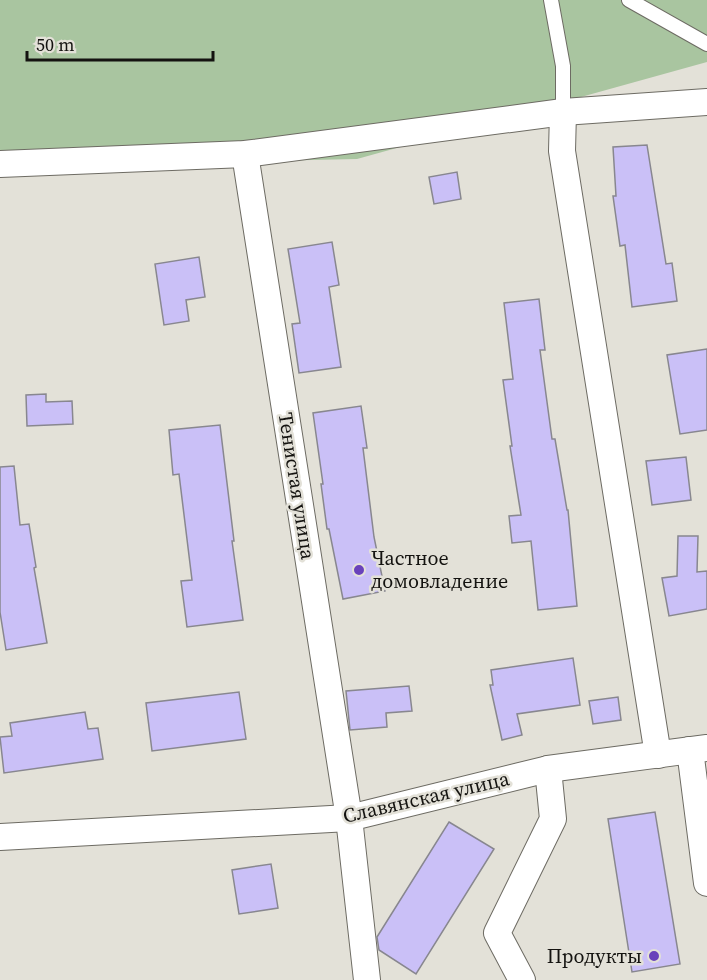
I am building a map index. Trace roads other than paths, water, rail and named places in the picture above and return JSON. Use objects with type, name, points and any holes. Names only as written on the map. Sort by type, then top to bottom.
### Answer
[{"type":"street","points":[[0,164],[245,154],[563,112],[707,102]]},
{"type":"street","points":[[563,112],[562,151],[658,755]]},
{"type":"street","name":"Тенистая улица","points":[[245,154],[349,818],[367,980]]},
{"type":"street","points":[[699,749],[707,883]]},
{"type":"street","name":"Славянская улица","points":[[0,837],[349,818],[548,769],[699,749]]},
{"type":"street","points":[[522,980],[497,933],[553,819],[548,769]]},
{"type":"lane","points":[[551,0],[563,66],[563,112]]},
{"type":"lane","points":[[629,0],[707,44]]},
{"type":"place","name":"Частное домовладение","points":[[359,570]]},
{"type":"place","name":"Продукты","points":[[654,956]]}]
